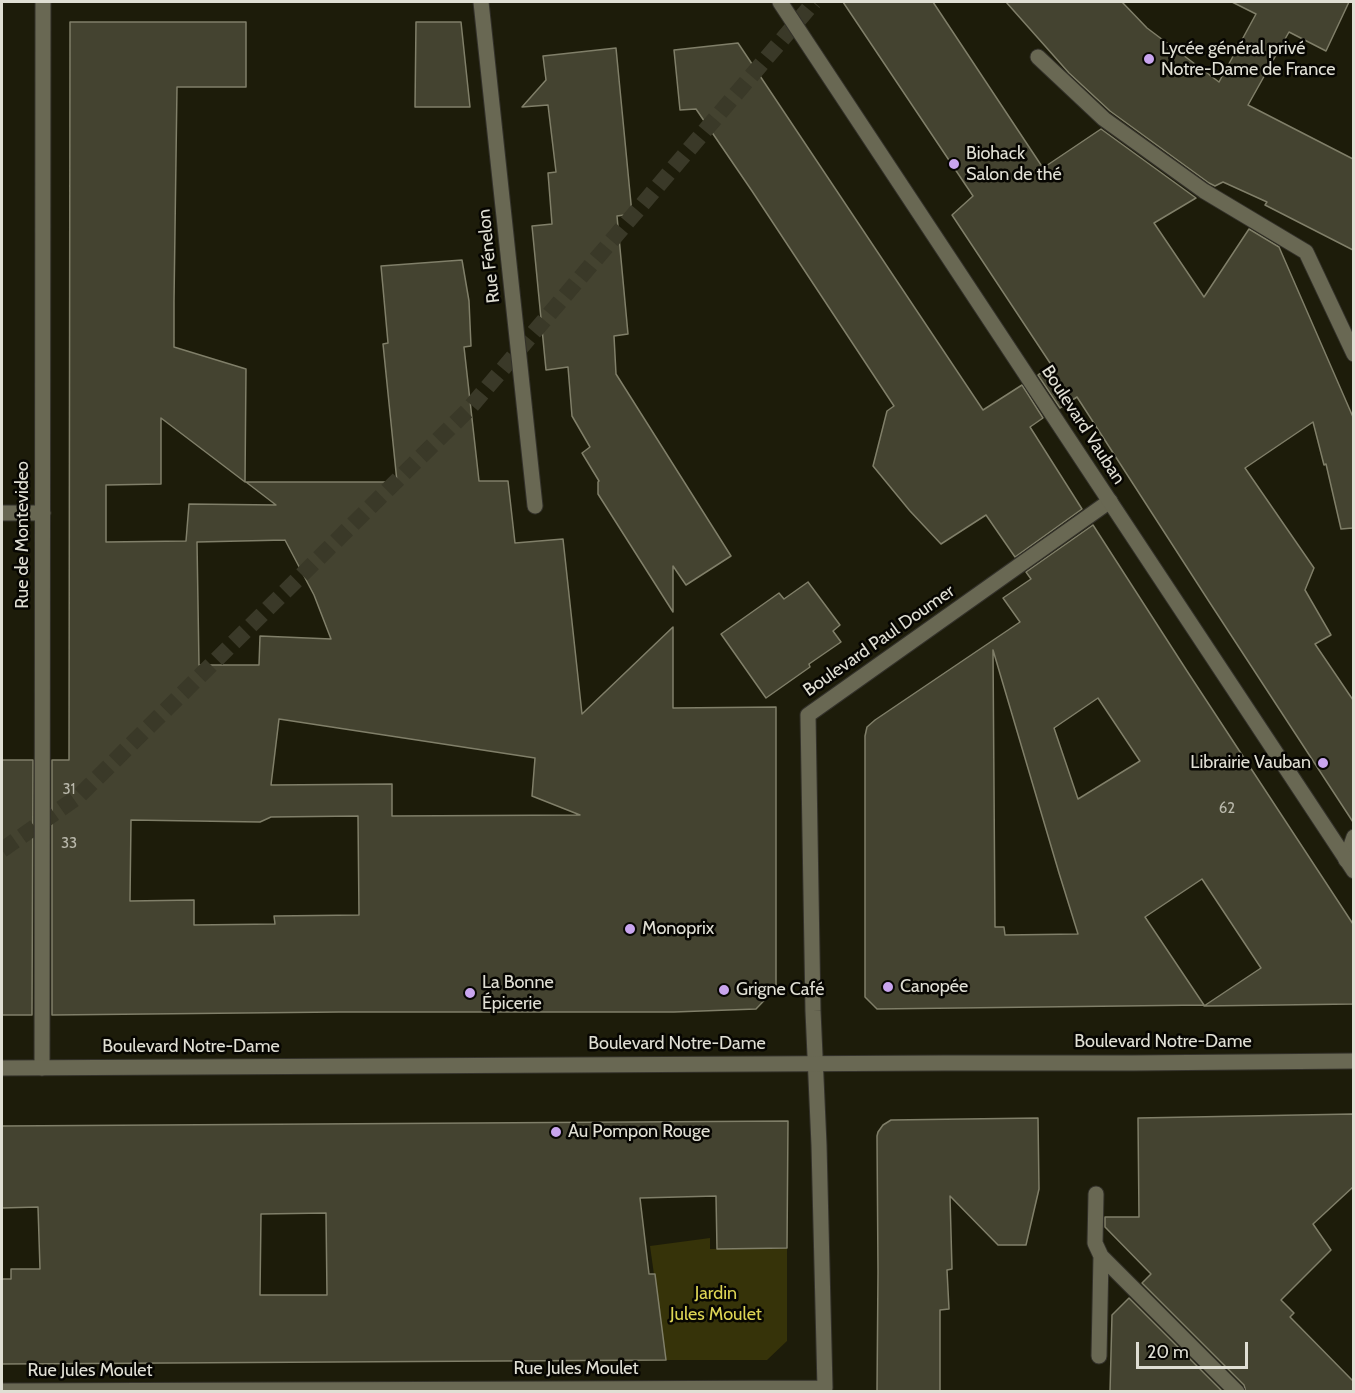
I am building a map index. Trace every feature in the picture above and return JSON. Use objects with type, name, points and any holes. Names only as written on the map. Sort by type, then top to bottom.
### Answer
[{"type":"street","name":"Rue de Montevideo","points":[[42,1068],[43,2]]},
{"type":"street","name":"Rue Fénelon","points":[[481,2],[535,506]]},
{"type":"street","name":"Boulevard Vauban","points":[[780,2],[1350,865]]},
{"type":"street","points":[[1038,57],[1113,126],[1204,191],[1306,252],[1353,354]]},
{"type":"street","name":"Boulevard Paul Doumer","points":[[816,1063],[813,1011],[808,715],[1110,501]]},
{"type":"street","points":[[2,513],[43,513]]},
{"type":"street","points":[[1350,865],[1353,837]]},
{"type":"street","name":"Boulevard Notre-Dame","points":[[2,1068],[1353,1060]]},
{"type":"street","name":"Rue Jules Moulet","points":[[2,1391],[825,1388],[816,1063]]},
{"type":"street","points":[[1096,1194],[1095,1244],[1101,1256],[1237,1392]]},
{"type":"street","points":[[1099,1356],[1101,1256]]},
{"type":"green space","name":"Jardin Jules Moulet","points":[[710,1238],[710,1249],[787,1248],[787,1341],[767,1360],[666,1360],[650,1246]]},
{"type":"building","points":[[843,2],[933,2],[1043,168],[1101,129],[1196,198],[1154,223],[1204,297],[1249,229],[1279,247],[1353,417],[1353,528],[1341,529],[1326,464],[1324,465],[1313,422],[1245,468],[1314,568],[1305,590],[1331,635],[1315,644],[1353,700],[1353,822],[1077,397],[1060,408],[1038,375],[1052,366],[952,215],[973,196]]},
{"type":"building","name":"Lycée général privé Notre-Dame de France","points":[[1006,2],[1122,2],[1147,28],[1219,82],[1256,14],[1232,2],[1349,2],[1326,51],[1289,32],[1248,105],[1353,159],[1353,250],[1265,205],[1267,202],[1223,182],[1215,186],[1209,183],[1110,111],[1069,73]]},
{"type":"building","points":[[70,22],[246,22],[246,87],[177,87],[174,301],[174,347],[246,369],[245,482],[161,418],[161,484],[106,485],[106,542],[186,541],[189,504],[276,505],[246,482],[397,482],[383,344],[388,343],[381,266],[462,260],[469,301],[471,346],[464,347],[479,481],[508,481],[515,543],[563,539],[582,714],[673,627],[673,708],[776,707],[776,988],[756,1009],[674,1012],[52,1015],[52,760],[69,760]],"holes":[[[285,540],[314,595],[331,639],[260,636],[259,665],[199,665],[197,542]],[[279,719],[535,758],[532,796],[580,815],[392,816],[392,784],[271,785]],[[358,816],[359,915],[274,916],[275,924],[194,925],[194,900],[130,901],[131,820],[260,822],[271,817]]]},
{"type":"building","points":[[416,22],[461,22],[470,107],[415,107]]},
{"type":"building","points":[[738,43],[983,410],[1022,385],[1043,418],[1030,427],[1082,509],[1015,557],[986,515],[941,544],[873,466],[887,411],[894,406],[696,109],[680,110],[674,50]]},
{"type":"building","points":[[616,48],[632,214],[617,216],[628,334],[614,336],[616,374],[731,556],[686,585],[673,566],[673,612],[598,494],[599,481],[582,453],[590,447],[572,416],[568,367],[546,370],[532,226],[552,224],[548,173],[556,172],[548,105],[522,107],[546,80],[543,56]]},
{"type":"building","points":[[1093,525],[1353,924],[1353,1004],[1204,1006],[1261,968],[1202,879],[1145,917],[1204,1005],[877,1009],[865,997],[865,736],[867,727],[1020,622],[1003,598],[1031,579],[1026,572]],"holes":[[[993,650],[1059,873],[1078,934],[1005,935],[1004,927],[995,927]],[[1098,698],[1140,761],[1078,799],[1054,728]]]},
{"type":"building","points":[[808,582],[840,625],[833,631],[841,642],[766,698],[721,634],[779,593],[784,599]]},
{"type":"building","points":[[2,760],[33,760],[32,1015],[2,1015]]},
{"type":"building","points":[[1353,1114],[1353,1187],[1313,1224],[1331,1250],[1281,1300],[1294,1313],[1290,1317],[1353,1381],[1353,1392],[1246,1392],[1244,1385],[1142,1283],[1151,1274],[1105,1227],[1105,1217],[1139,1217],[1138,1118]]},
{"type":"building","points":[[1038,1118],[1039,1189],[1026,1245],[998,1245],[950,1196],[952,1269],[947,1270],[949,1309],[940,1310],[940,1392],[877,1392],[878,1132],[891,1120]]},
{"type":"building","points":[[788,1121],[787,1248],[717,1249],[716,1196],[640,1198],[649,1274],[655,1274],[666,1360],[2,1364],[2,1279],[11,1279],[11,1269],[40,1269],[38,1207],[2,1208],[2,1126]],"holes":[[[326,1213],[327,1295],[260,1295],[261,1214]]]},
{"type":"building","points":[[1129,1298],[1223,1392],[1110,1392],[1112,1315]]},
{"type":"tunnel","points":[[2,850],[79,796],[468,410],[814,2]]},
{"type":"place","name":"Lycée général privé Notre-Dame de France","points":[[1149,59]]},
{"type":"place","name":"Biohack Salon de thé","points":[[954,164]]},
{"type":"place","name":"Librairie Vauban","points":[[1323,763]]},
{"type":"place","name":"Monoprix","points":[[630,929]]},
{"type":"place","name":"Canopée","points":[[888,987]]},
{"type":"place","name":"Grigne Café","points":[[724,990]]},
{"type":"place","name":"La Bonne Épicerie","points":[[470,993]]},
{"type":"place","name":"Au Pompon Rouge","points":[[556,1132]]}]
